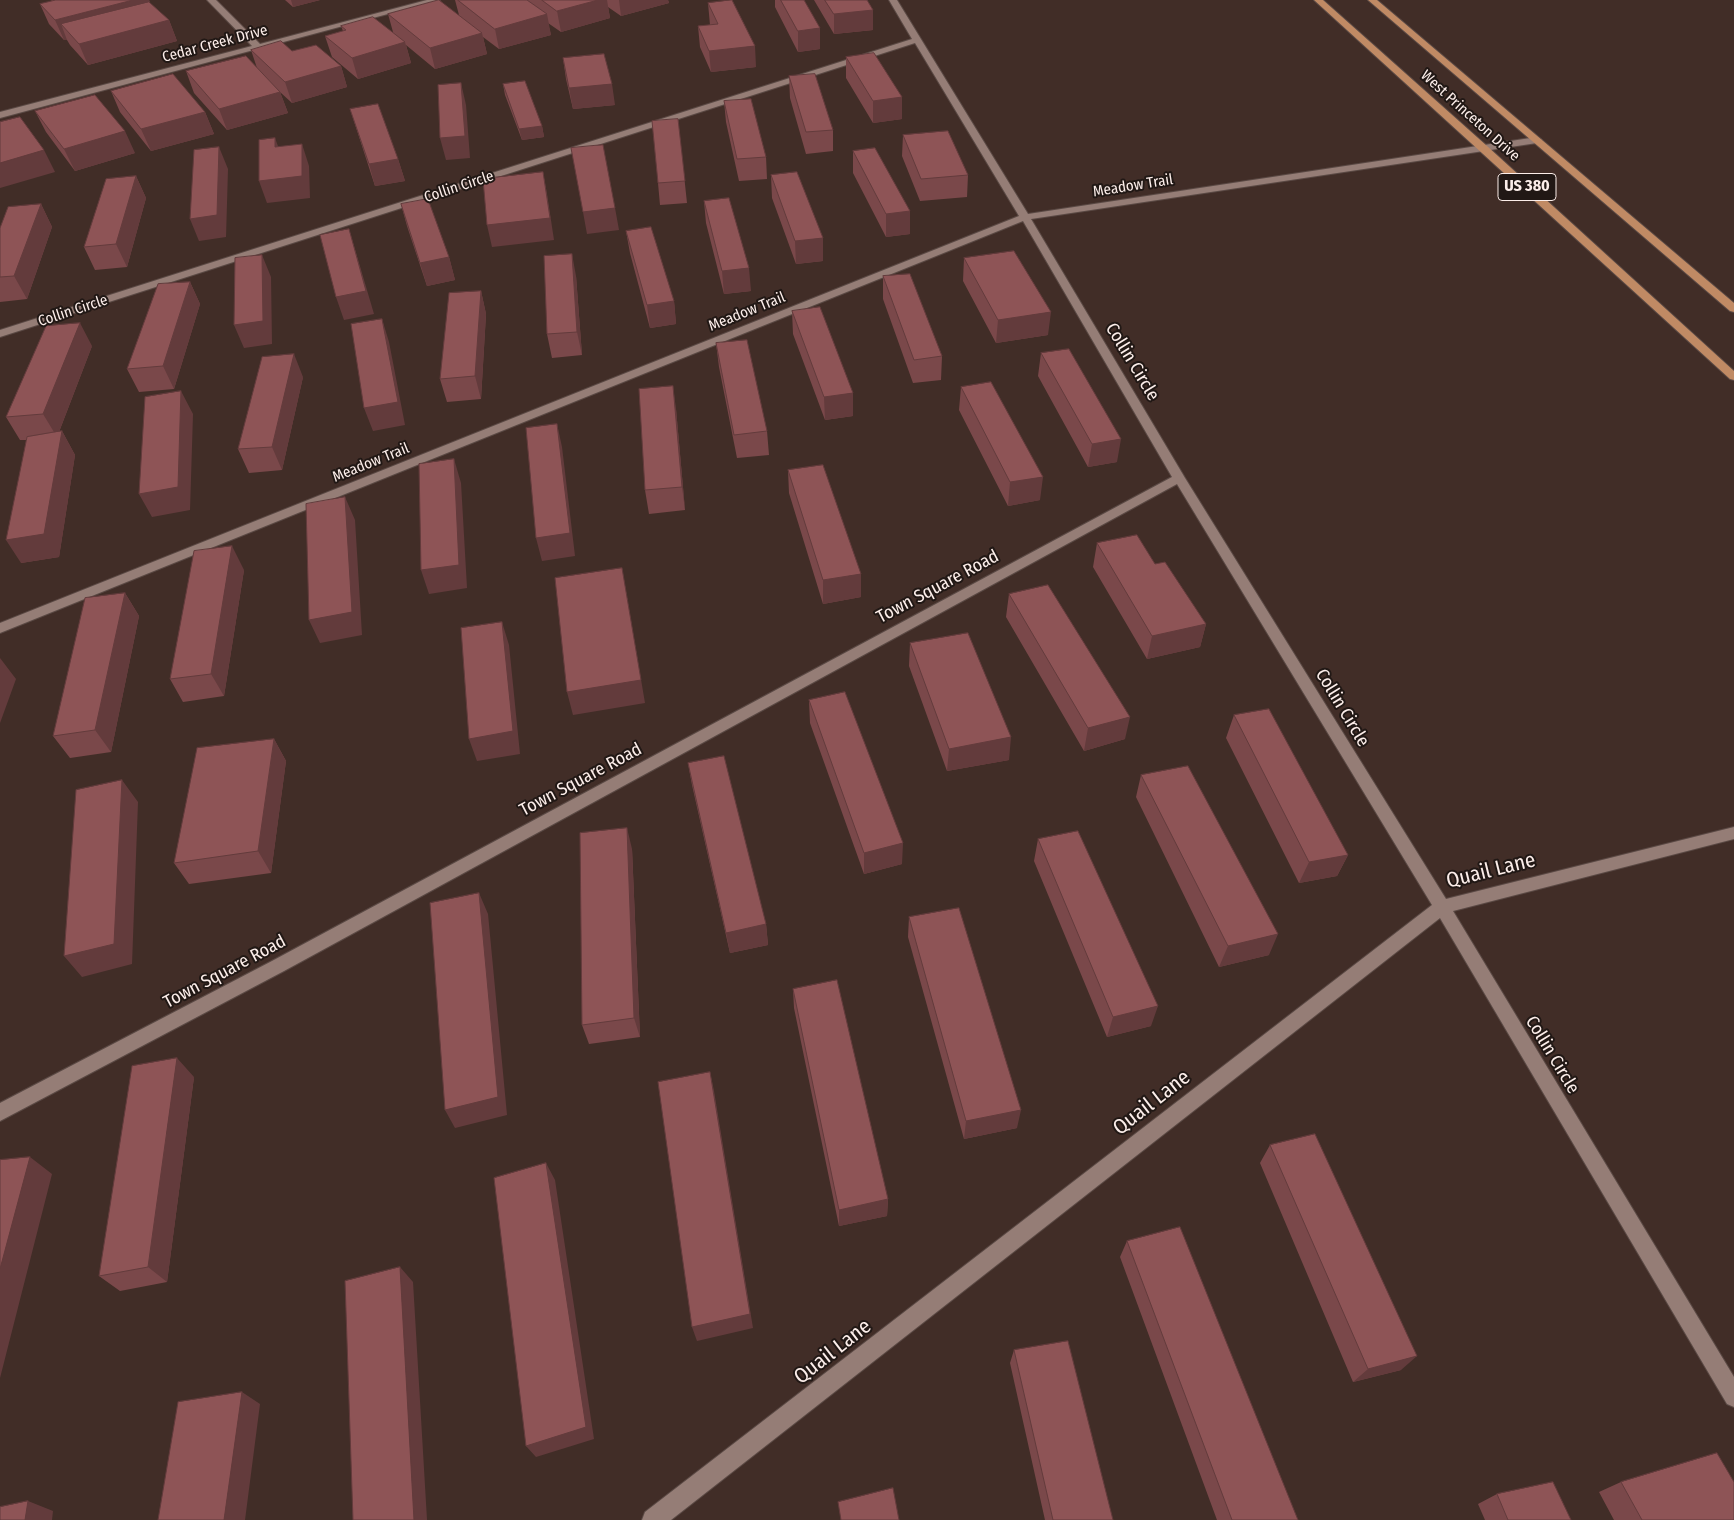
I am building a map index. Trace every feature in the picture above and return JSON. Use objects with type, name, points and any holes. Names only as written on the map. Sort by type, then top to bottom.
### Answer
[{"type":"highway","name":"West Princeton Drive","points":[[1318,0],[1484,148],[1734,376]]},
{"type":"highway","name":"West Princeton Drive","points":[[1372,0],[1734,309]]},
{"type":"street","points":[[211,0],[258,47]]},
{"type":"street","name":"Cedar Creek Drive","points":[[0,115],[436,0]]},
{"type":"street","name":"Collin Circle","points":[[892,0],[1025,217],[1179,478],[1442,907],[1734,1396]]},
{"type":"street","name":"Collin Circle","points":[[0,334],[917,40]]},
{"type":"street","name":"Meadow Trail","points":[[0,628],[1025,217],[1537,140]]},
{"type":"street","name":"Town Square Road","points":[[0,1112],[278,966],[1179,478]]},
{"type":"street","name":"Quail Lane","points":[[653,1520],[1442,907],[1734,833]]},
{"type":"building","points":[[56,0],[133,0],[55,20],[40,4]]},
{"type":"building","points":[[439,0],[482,33],[430,48],[388,14]]},
{"type":"building","points":[[458,0],[527,0],[547,14],[495,29]]},
{"type":"building","points":[[542,0],[598,0],[557,11]]},
{"type":"building","points":[[732,0],[755,46],[709,51],[698,26],[718,24],[708,3]]},
{"type":"building","points":[[781,0],[804,0],[820,28],[798,31]]},
{"type":"building","points":[[825,0],[867,0],[873,10],[834,14]]},
{"type":"building","points":[[149,2],[169,20],[79,44],[61,24]]},
{"type":"building","points":[[373,17],[405,42],[352,58],[325,36],[346,30],[341,26]]},
{"type":"building","points":[[281,41],[292,51],[316,45],[341,66],[285,82],[251,50]]},
{"type":"building","points":[[874,53],[902,97],[873,101],[846,57]]},
{"type":"building","points":[[604,54],[612,84],[569,88],[563,58]]},
{"type":"building","points":[[246,56],[280,92],[219,109],[186,71]]},
{"type":"building","points":[[173,74],[205,112],[141,129],[111,91]]},
{"type":"building","points":[[815,74],[833,130],[806,132],[789,76]]},
{"type":"building","points":[[525,81],[542,126],[519,129],[503,84]]},
{"type":"building","points":[[461,83],[465,136],[440,138],[438,85]]},
{"type":"building","points":[[95,95],[125,131],[64,149],[35,111]]},
{"type":"building","points":[[751,99],[766,157],[737,159],[724,101]]},
{"type":"building","points":[[378,104],[398,159],[369,164],[350,109]]},
{"type":"building","points":[[20,117],[44,150],[0,163],[0,122]]},
{"type":"building","points":[[678,119],[685,181],[658,183],[652,121]]},
{"type":"building","points":[[948,131],[968,175],[921,179],[903,135]]},
{"type":"building","points":[[275,138],[275,147],[302,144],[302,176],[259,181],[259,140]]},
{"type":"building","points":[[603,145],[615,208],[583,212],[571,148]]},
{"type":"building","points":[[219,147],[217,215],[190,219],[194,150]]},
{"type":"building","points":[[875,148],[910,211],[886,214],[853,151]]},
{"type":"building","points":[[543,172],[550,218],[487,225],[483,179]]},
{"type":"building","points":[[797,172],[823,238],[795,241],[771,175]]},
{"type":"building","points":[[136,176],[116,244],[84,247],[106,179]]},
{"type":"building","points":[[729,198],[749,268],[722,271],[704,201]]},
{"type":"building","points":[[428,199],[449,257],[420,263],[401,204]]},
{"type":"building","points":[[41,204],[14,276],[0,277],[0,228],[8,207]]},
{"type":"building","points":[[651,227],[674,301],[647,305],[626,231]]},
{"type":"building","points":[[349,229],[366,291],[336,297],[320,235]]},
{"type":"building","points":[[1014,251],[1051,312],[998,320],[964,258]]},
{"type":"building","points":[[572,254],[577,332],[547,334],[544,256]]},
{"type":"building","points":[[262,255],[263,321],[234,325],[235,258]]},
{"type":"building","points":[[910,274],[942,356],[914,360],[883,276]]},
{"type":"building","points":[[190,282],[163,366],[127,369],[158,284]]},
{"type":"building","points":[[481,291],[475,376],[440,379],[449,293]]},
{"type":"building","points":[[820,307],[853,393],[824,397],[792,311]]},
{"type":"building","points":[[382,319],[398,402],[364,408],[351,324]]},
{"type":"building","points":[[80,323],[43,414],[6,417],[46,326]]},
{"type":"building","points":[[747,340],[767,431],[734,435],[716,343]]},
{"type":"building","points":[[1069,349],[1121,439],[1092,444],[1041,353]]},
{"type":"building","points":[[294,354],[272,447],[238,449],[262,357]]},
{"type":"building","points":[[991,382],[1043,477],[1010,482],[961,387]]},
{"type":"building","points":[[673,386],[682,487],[645,490],[639,389]]},
{"type":"building","points":[[181,391],[178,487],[139,494],[145,397]]},
{"type":"building","points":[[557,424],[570,533],[536,538],[526,428]]},
{"type":"building","points":[[62,431],[44,534],[6,540],[27,437]]},
{"type":"building","points":[[454,459],[459,565],[421,570],[419,464]]},
{"type":"building","points":[[823,465],[861,574],[823,580],[788,470]]},
{"type":"building","points":[[345,497],[352,612],[309,620],[306,504]]},
{"type":"building","points":[[1137,535],[1155,564],[1165,562],[1206,624],[1152,636],[1097,543]]},
{"type":"building","points":[[232,546],[211,674],[170,679],[194,551]]},
{"type":"building","points":[[622,568],[641,680],[567,692],[555,578]]},
{"type":"building","points":[[1048,585],[1130,717],[1088,728],[1009,594]]},
{"type":"building","points":[[125,593],[95,730],[53,736],[85,598]]},
{"type":"building","points":[[502,622],[513,731],[469,739],[461,628]]},
{"type":"building","points":[[968,633],[1011,737],[949,749],[910,643]]},
{"type":"building","points":[[845,692],[903,843],[864,853],[809,700]]},
{"type":"building","points":[[1269,709],[1348,855],[1309,862],[1234,715]]},
{"type":"building","points":[[274,739],[258,851],[174,863],[197,748]]},
{"type":"building","points":[[724,756],[766,924],[726,933],[688,763]]},
{"type":"building","points":[[1188,766],[1278,934],[1228,946],[1141,775]]},
{"type":"building","points":[[122,780],[114,944],[64,956],[76,790]]},
{"type":"building","points":[[627,828],[634,1018],[582,1025],[580,833]]},
{"type":"building","points":[[1078,831],[1158,1006],[1113,1017],[1038,839]]},
{"type":"building","points":[[479,893],[498,1097],[445,1110],[430,903]]},
{"type":"building","points":[[959,908],[1021,1110],[966,1121],[909,917]]},
{"type":"building","points":[[837,980],[888,1199],[839,1210],[793,989]]},
{"type":"building","points":[[177,1058],[148,1267],[99,1276],[132,1066]]},
{"type":"building","points":[[710,1072],[750,1314],[692,1327],[658,1082]]},
{"type":"building","points":[[1315,1134],[1417,1356],[1368,1369],[1270,1145]]},
{"type":"building","points":[[30,1157],[0,1269],[0,1160]]},
{"type":"building","points":[[546,1163],[586,1427],[526,1446],[494,1178]]},
{"type":"building","points":[[1180,1227],[1298,1520],[1232,1520],[1127,1241]]},
{"type":"building","points":[[400,1267],[414,1520],[353,1520],[345,1281]]},
{"type":"building","points":[[1068,1341],[1113,1520],[1053,1520],[1014,1350]]},
{"type":"building","points":[[242,1392],[224,1520],[158,1520],[178,1402]]},
{"type":"building","points":[[1717,1453],[1734,1482],[1734,1520],[1642,1520],[1621,1482]]},
{"type":"building","points":[[1553,1482],[1571,1520],[1508,1520],[1497,1494]]},
{"type":"building","points":[[893,1488],[899,1520],[841,1520],[838,1502]]},
{"type":"building","points":[[28,1501],[25,1520],[0,1520],[0,1507]]}]
